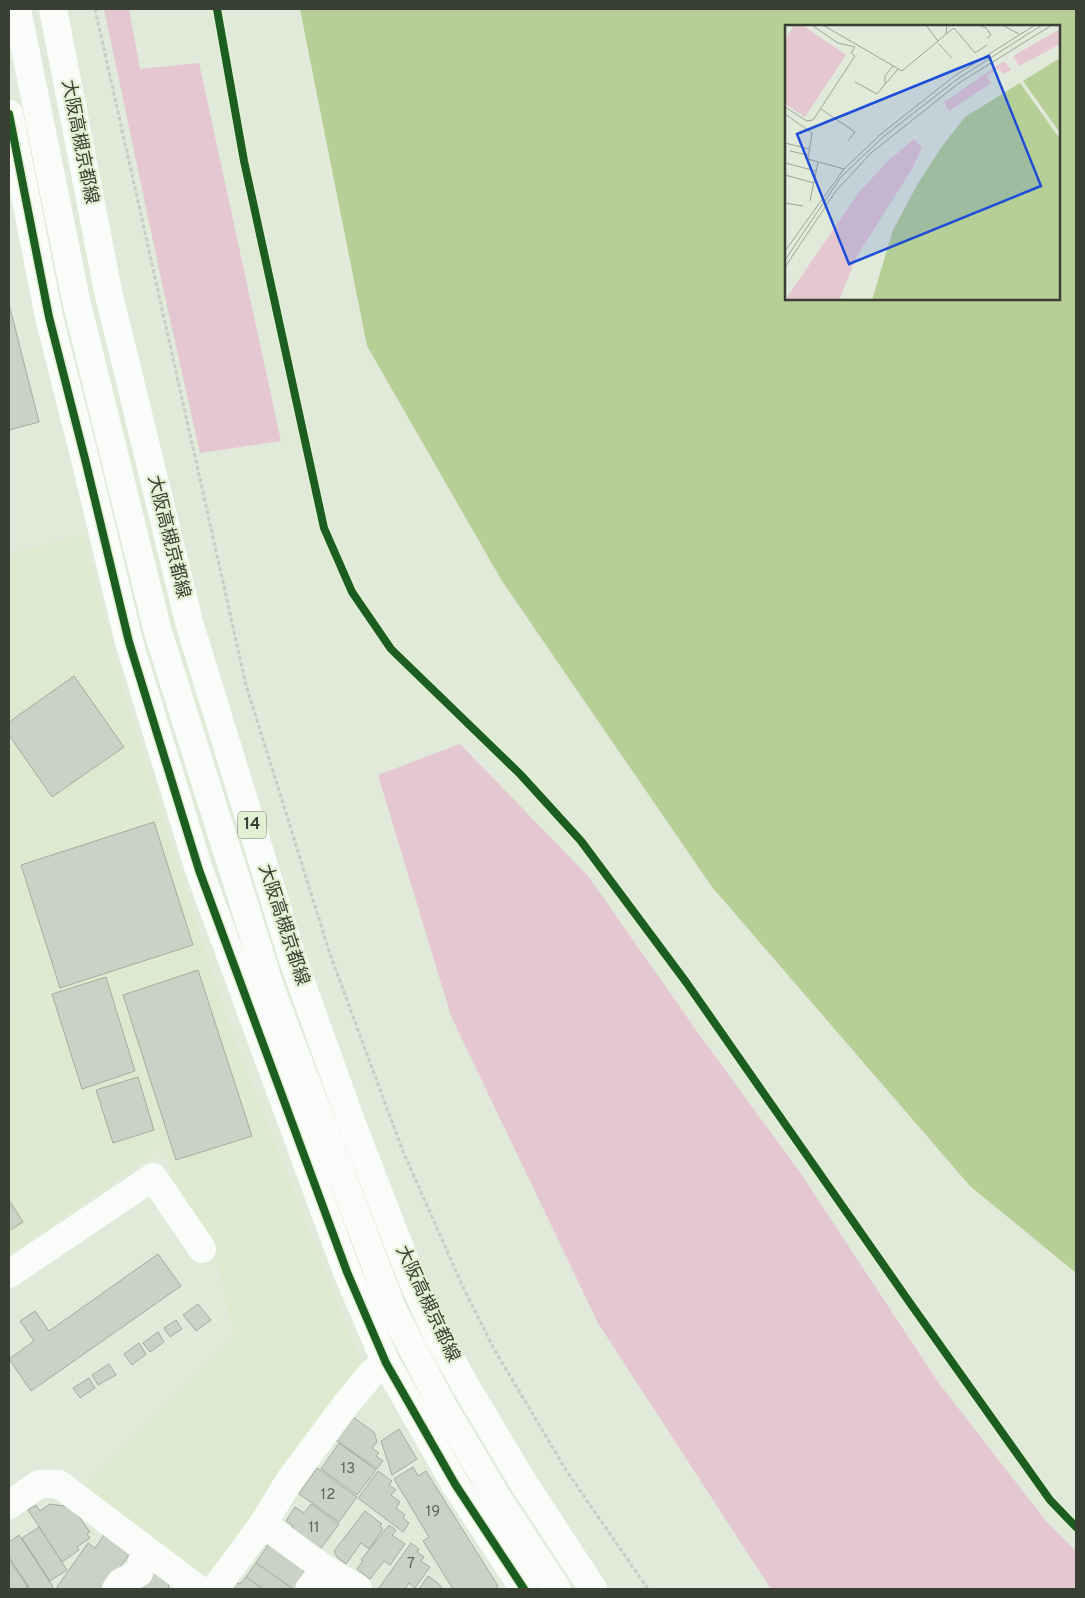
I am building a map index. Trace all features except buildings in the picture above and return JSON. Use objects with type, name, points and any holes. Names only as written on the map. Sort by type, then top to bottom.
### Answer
[{"type":"main road","name":"大阪高槻京都線","points":[[17,9],[76,300],[158,632],[271,990],[393,1311],[442,1405],[496,1496],[557,1589]]},
{"type":"main road","name":"大阪高槻京都線","points":[[52,9],[108,291],[189,622],[293,960],[352,1124],[414,1284],[438,1336],[523,1482],[593,1589]]},
{"type":"main road","points":[[9,114],[49,317],[129,642],[199,870],[347,1272],[386,1363],[455,1484],[524,1589]]},
{"type":"main road","points":[[9,1274],[152,1177],[202,1250]]},
{"type":"main road","points":[[215,1589],[263,1524],[289,1481],[347,1404],[372,1373],[386,1363]]},
{"type":"main road","points":[[11,1498],[39,1484],[58,1484],[148,1552],[188,1586]]},
{"type":"main road","points":[[263,1524],[317,1579],[358,1589]]},
{"type":"main road","points":[[116,1589],[121,1582],[139,1573],[142,1561],[148,1552]]},
{"type":"path","points":[[95,9],[246,685],[330,954],[402,1149],[463,1287],[494,1349],[566,1470],[648,1589]]},
{"type":"shaded area","points":[[104,9],[129,9],[140,69],[199,63],[281,441],[200,453]]},
{"type":"shaded area","points":[[300,9],[1076,9],[1076,1273],[970,1186],[712,887],[502,581],[367,346]]},
{"type":"shaded area","points":[[84,534],[124,692],[229,1026],[362,1365],[216,1568],[196,1574],[81,1489],[234,1335],[214,1250],[172,1176],[164,1146],[9,1255],[9,1016],[14,1011],[9,953],[9,554]]},
{"type":"shaded area","points":[[460,744],[588,876],[701,1037],[799,1171],[938,1382],[1046,1521],[1076,1551],[1076,1589],[771,1589],[598,1323],[451,1016],[378,775]]},
{"type":"cycle path","points":[[217,9],[244,161],[324,528],[352,592],[391,649],[520,774],[581,841],[686,982],[1050,1500],[1076,1527]]},
{"type":"cycle path","points":[[9,114],[49,317],[129,642],[199,870],[347,1272],[386,1363],[455,1484],[524,1589]]}]
